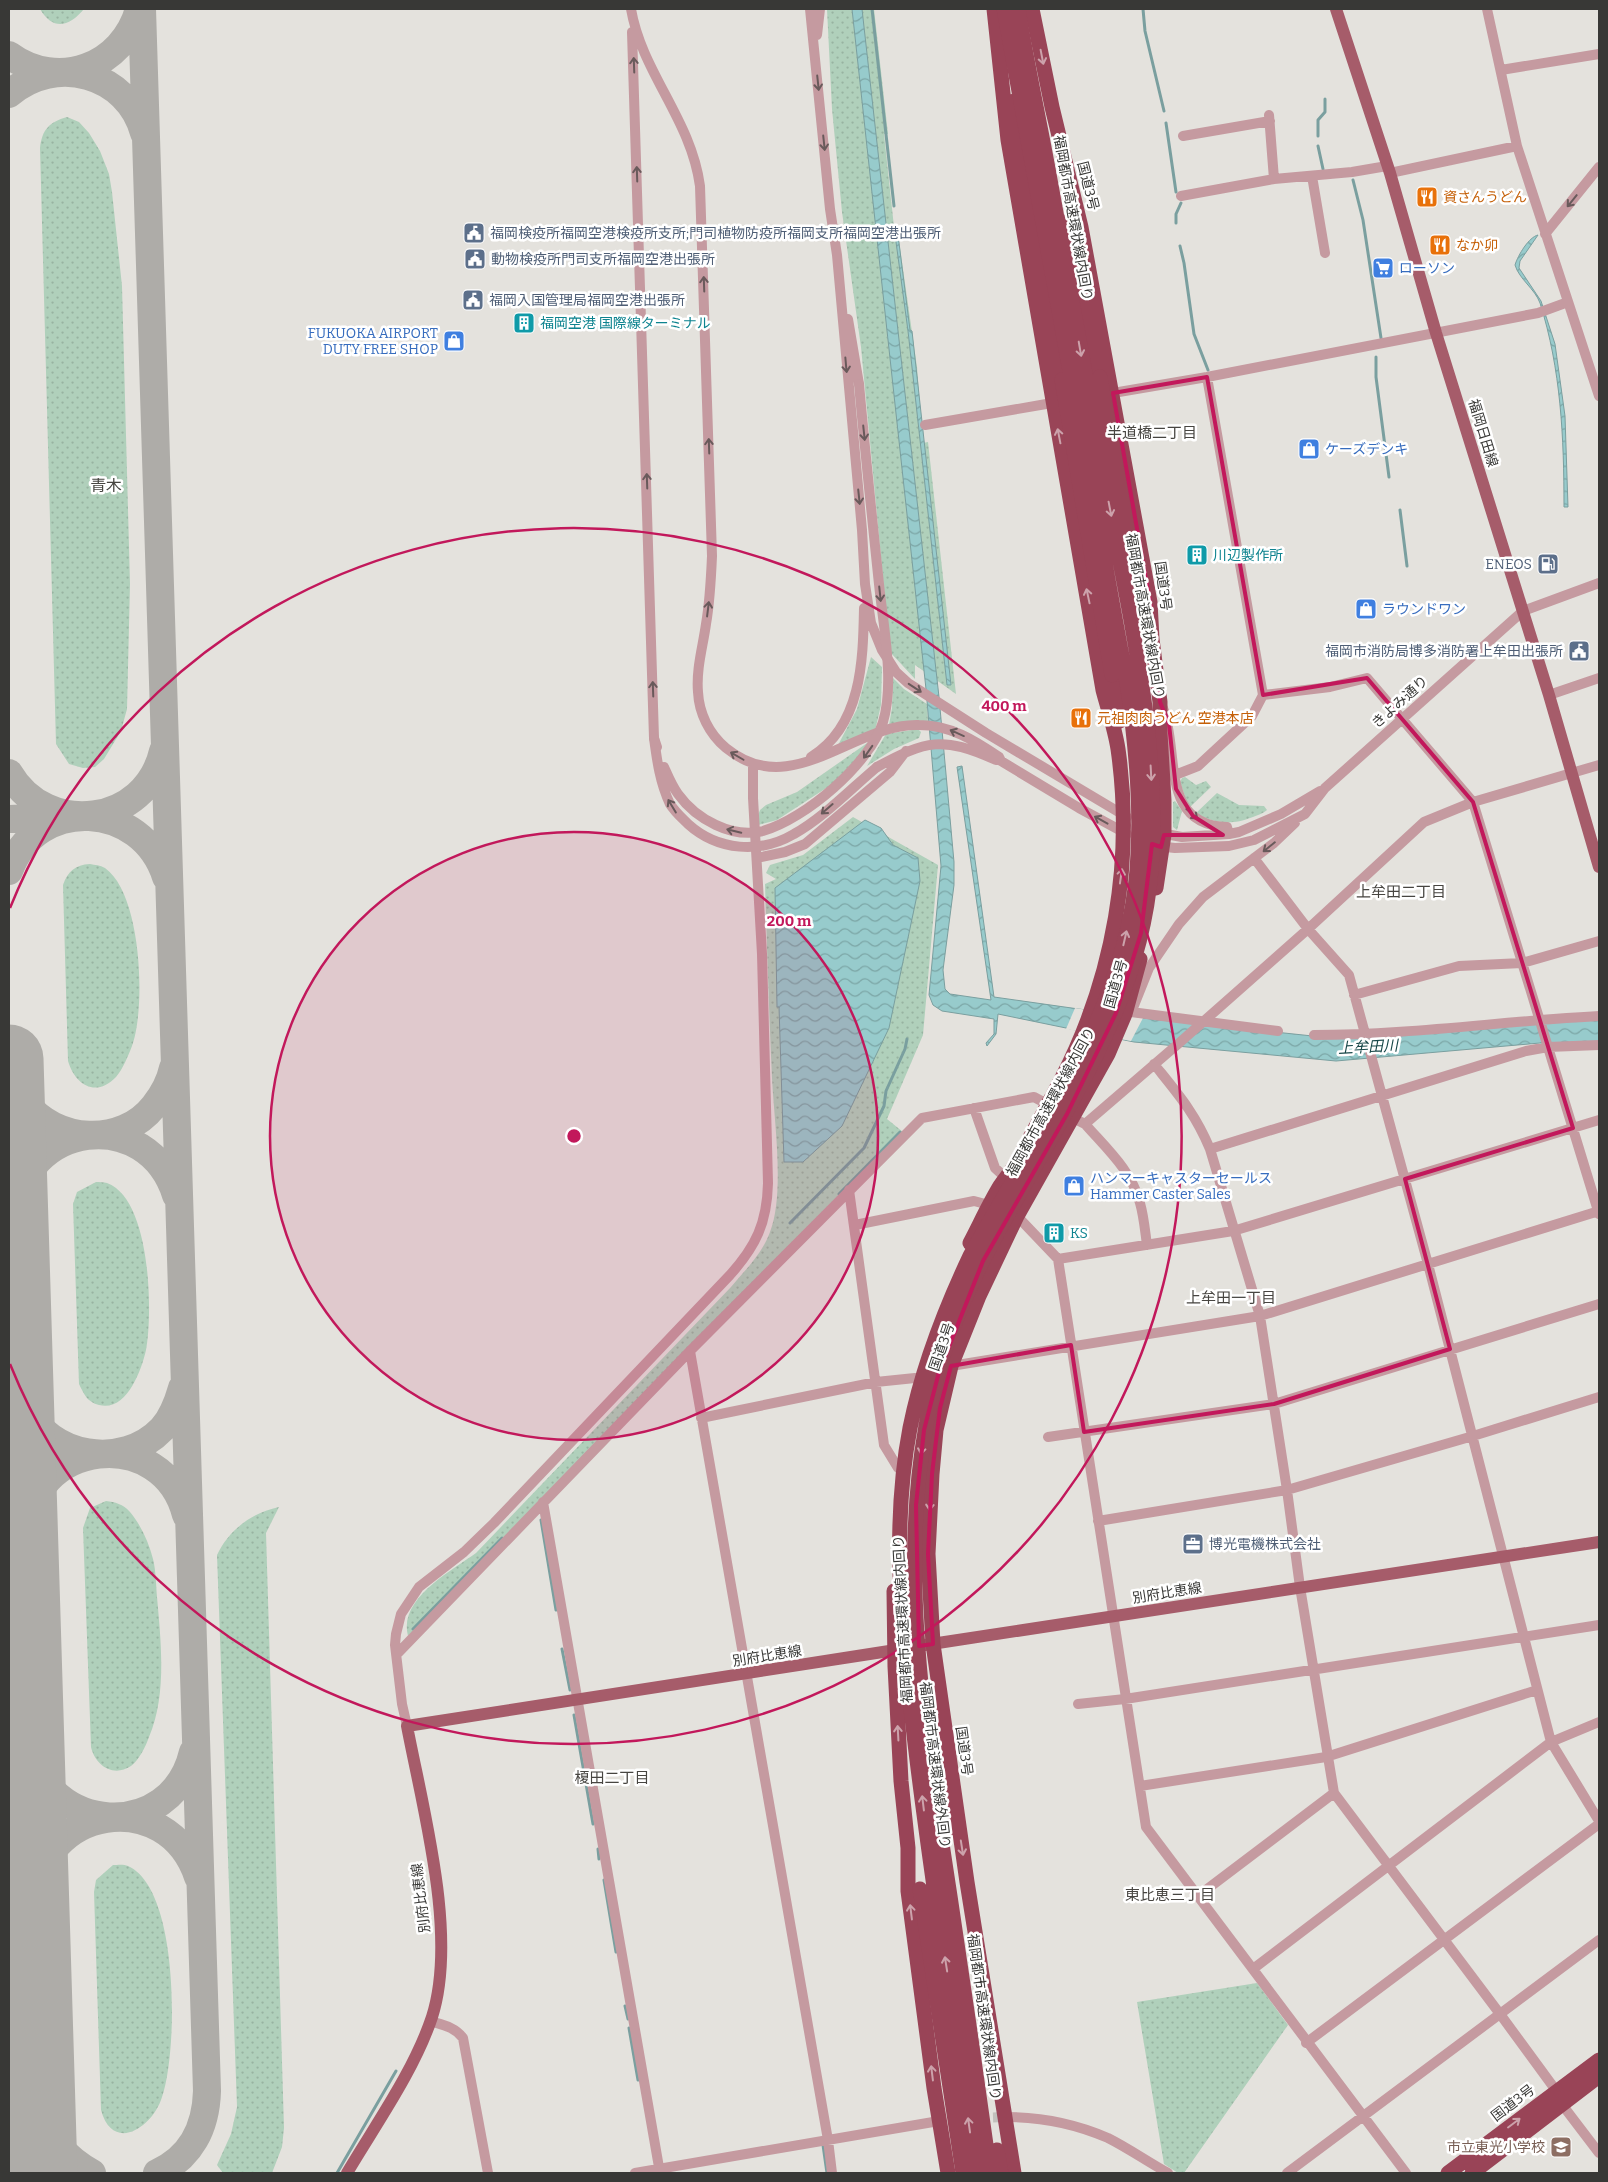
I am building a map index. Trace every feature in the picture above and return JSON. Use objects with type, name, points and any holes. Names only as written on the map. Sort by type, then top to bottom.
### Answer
[{"type":"highway","name":"国道3号","points":[[948,2173],[939,2121],[908,1891],[908,1848],[901,1781],[895,1651],[895,1521],[898,1468],[915,1378],[951,1281],[989,1205],[1012,1170],[1062,1078],[1101,982],[1113,931],[1123,862],[1125,833],[1122,815],[1118,747],[1103,690],[1008,140],[994,9]]},
{"type":"highway","points":[[998,9],[1005,42],[1024,178],[1024,207],[1047,344],[1062,380],[1121,733],[1118,747]]},
{"type":"highway","name":"福岡都市高速環状線外回り","points":[[976,2173],[925,1823],[906,1666],[900,1534],[904,1472],[910,1429],[925,1368],[947,1306],[970,1256],[1054,1107],[1092,1034],[1122,951],[1133,901],[1140,819],[1135,689],[1121,607],[1004,9]]},
{"type":"highway","name":"福岡都市高速環状線内回り","points":[[1018,9],[1121,607]]},
{"type":"highway","name":"国道3号","points":[[1014,2173],[946,1743],[933,1644],[928,1554],[937,1423],[951,1366],[979,1296],[1017,1216],[1079,1121],[1129,1013],[1155,894],[1162,841],[1160,702],[1152,639],[1150,602],[1081,227],[1052,107],[1032,9]]},
{"type":"highway","points":[[1023,40],[1100,377],[1130,541],[1135,583],[1145,622],[1152,639]]},
{"type":"highway","name":"福岡都市高速環状線内回り","points":[[990,2173],[937,1812],[924,1702],[915,1586],[914,1537],[918,1473],[924,1430],[939,1372],[960,1312],[983,1261],[1067,1114],[1106,1036],[1135,955],[1147,903],[1151,872],[1153,817],[1150,743],[1135,689]]},
{"type":"highway","points":[[946,1743],[944,1806],[946,1833],[1001,2173]]},
{"type":"highway","points":[[908,1848],[920,1889],[963,2173]]},
{"type":"highway","name":"国道3号","points":[[1448,2173],[1557,2094],[1599,2060]]},
{"type":"highway","name":"国道3号","points":[[1472,2173],[1557,2094],[1599,2076]]},
{"type":"main road","name":"福岡日田線","points":[[1336,9],[1388,169],[1436,332],[1597,853],[1599,866]]},
{"type":"main road","name":"別府比恵線","points":[[347,2173],[422,2041],[438,1992],[442,1955],[431,1852],[407,1726],[1599,1542]]},
{"type":"street","points":[[630,9],[633,33],[636,124],[654,738],[662,785],[671,806],[697,832],[714,842],[745,847],[761,846],[777,842],[806,827],[877,767],[906,751],[932,743],[954,744],[1001,761],[1125,833],[1162,841]]},
{"type":"street","points":[[630,9],[638,41],[690,142],[700,186],[712,556],[709,600],[699,669],[699,701],[702,714],[713,735],[730,752],[753,764],[776,767],[801,763],[830,755],[887,729],[918,725],[951,730],[974,740],[999,757],[1001,761]]},
{"type":"street","points":[[801,763],[826,746],[836,735],[851,706],[860,672],[863,650],[865,584],[862,530],[839,281],[810,9]]},
{"type":"street","points":[[815,51],[820,9]]},
{"type":"street","points":[[1487,9],[1517,146],[1599,396]]},
{"type":"street","points":[[1501,70],[1599,54]]},
{"type":"street","points":[[1183,136],[1270,118],[1274,179]]},
{"type":"street","points":[[1181,196],[1274,179],[1388,169],[1517,146]]},
{"type":"street","points":[[1545,234],[1599,167]]},
{"type":"street","points":[[1312,176],[1325,253]]},
{"type":"street","points":[[654,738],[664,767],[678,794],[695,812],[718,826],[740,833],[761,831],[794,818],[854,770],[875,741],[883,723],[886,707],[888,658],[859,384],[849,324],[839,281]]},
{"type":"street","points":[[1113,393],[1207,377],[1538,313],[1568,302]]},
{"type":"street","points":[[1175,775],[1198,766],[1252,716],[1263,695],[1207,377]]},
{"type":"street","points":[[925,425],[1052,403]]},
{"type":"street","name":"きよみ通り","points":[[1162,841],[1229,846],[1254,840],[1305,814],[1325,788],[1523,611],[1599,583]]},
{"type":"street","points":[[865,584],[872,623],[882,650],[896,672],[908,683],[986,733],[1108,804],[1162,841]]},
{"type":"street","points":[[951,1366],[1071,1345],[1260,1316],[1599,1212],[1473,802],[1367,678],[1330,686],[1263,695]]},
{"type":"street","points":[[1549,695],[1599,678]]},
{"type":"street","points":[[1160,702],[1169,724],[1180,801],[1189,813],[1206,824],[1227,827],[1229,834]]},
{"type":"street","points":[[757,858],[784,852],[804,844],[890,772],[906,751]]},
{"type":"street","points":[[407,1726],[402,1704],[396,1652],[397,1626],[406,1605],[419,1587],[464,1552],[494,1523],[730,1275],[743,1260],[761,1231],[767,1208],[768,1183],[762,954],[753,798],[753,764]]},
{"type":"street","points":[[1147,1245],[1135,1187],[1126,1172],[1079,1121],[1178,1044],[1308,929],[1424,822],[1473,802],[1599,765]]},
{"type":"street","name":"きよみ通り","points":[[1162,841],[1182,837],[1229,834],[1281,814],[1325,788]]},
{"type":"street","points":[[1278,1031],[1129,1013],[1150,968],[1179,924],[1203,897],[1254,858],[1305,814]]},
{"type":"street","points":[[1254,858],[1308,929],[1349,976],[1406,1179],[1551,1742],[1599,1822],[1445,1941],[1306,2043]]},
{"type":"street","points":[[1354,995],[1459,966],[1522,963],[1599,941]]},
{"type":"street","points":[[1314,1035],[1366,1036],[1599,1016]]},
{"type":"street","points":[[1210,1150],[1547,1044],[1599,1045]]},
{"type":"street","points":[[1154,1064],[1191,1110],[1210,1150],[1260,1316],[1326,1756],[1334,1793],[1500,2014],[1599,2153]]},
{"type":"street","points":[[396,1652],[690,1351],[922,1118],[1034,1096],[1047,1104]]},
{"type":"street","points":[[974,1108],[994,1168],[1006,1178]]},
{"type":"street","points":[[1058,1259],[1233,1231],[1599,1120]]},
{"type":"street","points":[[849,1190],[884,1445],[898,1468]]},
{"type":"street","points":[[855,1225],[974,1201],[989,1205]]},
{"type":"street","points":[[1017,1216],[1058,1259],[1146,1827],[1306,2043],[1406,2173]]},
{"type":"street","points":[[1048,1437],[1274,1404],[1599,1304]]},
{"type":"street","points":[[690,1351],[828,2140],[832,2173]]},
{"type":"street","points":[[701,1418],[876,1382],[915,1378]]},
{"type":"street","points":[[1098,1521],[1287,1490],[1599,1397]]},
{"type":"street","points":[[543,1502],[660,2171]]},
{"type":"street","points":[[1078,1704],[1125,1699],[1599,1624]]},
{"type":"street","points":[[1140,1786],[1326,1756],[1537,1690]]},
{"type":"street","points":[[1253,1969],[1551,1742],[1599,1722]]},
{"type":"street","points":[[1198,1896],[1334,1793]]},
{"type":"street","points":[[1287,2173],[1599,1940]]},
{"type":"street","points":[[430,2021],[458,2031],[463,2038],[488,2173]]},
{"type":"street","points":[[1006,2117],[1052,2121],[1095,2133],[1110,2139],[1168,2173]]},
{"type":"street","points":[[635,2173],[660,2171],[939,2121]]},
{"type":"highlighted area","points":[[1207,377],[1263,695],[1367,678],[1473,802],[1573,1128],[1405,1179],[1450,1349],[1274,1404],[1084,1432],[1071,1345],[951,1366],[940,1408],[932,1474],[928,1554],[933,1644],[919,1646],[916,1505],[924,1430],[939,1372],[983,1261],[1067,1114],[1116,1013],[1141,933],[1152,844],[1161,847],[1164,835],[1223,835],[1193,816],[1176,789],[1169,724],[1160,702],[1150,602],[1113,393]]},
{"type":"green space","points":[[40,9],[84,9],[73,20],[61,24],[50,21]]},
{"type":"green space","points":[[827,9],[874,9],[888,134],[884,134],[894,227],[897,227],[917,367],[923,443],[928,442],[956,694],[915,665],[915,679],[890,652],[861,347],[842,212],[832,109]]},
{"type":"green space","points":[[67,117],[79,122],[89,133],[100,151],[109,174],[112,192],[122,286],[130,584],[127,709],[121,731],[104,759],[95,767],[83,768],[69,764],[56,744],[40,148],[43,136],[51,124]]},
{"type":"green space","points":[[871,657],[882,667],[881,705],[875,731],[837,747],[857,709]]},
{"type":"green space","points":[[893,678],[904,689],[927,704],[928,722],[889,725],[892,708]]},
{"type":"green space","points":[[918,729],[921,732],[919,738],[894,749],[867,766],[886,734]]},
{"type":"green space","points":[[870,741],[853,766],[831,785],[777,820],[758,825],[757,818],[760,810],[766,805],[797,792]]},
{"type":"green space","points":[[1185,777],[1196,785],[1206,781],[1211,787],[1189,808],[1180,782]]},
{"type":"green space","points":[[1217,793],[1239,805],[1264,806],[1267,810],[1237,822],[1210,820],[1195,814]]},
{"type":"green space","points":[[1175,801],[1182,811],[1177,830],[1173,827],[1173,802]]},
{"type":"green space","points":[[853,817],[938,865],[923,1035],[887,1119],[903,1132],[408,1636],[407,1623],[411,1610],[419,1598],[441,1577],[476,1553],[731,1287],[753,1261],[767,1240],[774,1216],[778,1177],[772,1078],[765,884],[776,879],[766,873],[770,865],[803,855]]},
{"type":"green space","points":[[90,864],[105,868],[117,882],[127,901],[138,953],[139,1006],[132,1046],[116,1077],[101,1087],[87,1086],[81,1082],[71,1069],[68,1061],[63,885],[67,876],[76,867]]},
{"type":"green space","points":[[96,1182],[107,1183],[122,1193],[133,1211],[141,1233],[148,1285],[148,1333],[144,1359],[131,1388],[117,1402],[109,1406],[92,1402],[86,1397],[79,1384],[73,1204],[77,1192]]},
{"type":"green space","points":[[106,1501],[119,1504],[130,1512],[141,1528],[149,1547],[155,1573],[161,1650],[160,1686],[155,1721],[142,1753],[137,1760],[131,1766],[118,1771],[106,1768],[101,1764],[96,1759],[91,1747],[83,1528],[90,1508]]},
{"type":"green space","points":[[279,1507],[266,1533],[284,2128],[282,2147],[272,2173],[223,2173],[217,2165],[231,2134],[237,2107],[217,1555],[228,1538],[242,1524],[250,1518]]},
{"type":"green space","points":[[113,1865],[128,1866],[145,1881],[158,1905],[166,1937],[172,2010],[171,2045],[162,2097],[157,2108],[142,2126],[133,2131],[123,2133],[114,2131],[107,2123],[101,2110],[94,1892],[96,1880]]},
{"type":"green space","points":[[1257,1983],[1288,2025],[1184,2173],[1178,2173],[1164,2164],[1137,2002]]},
{"type":"water","name":"上牟田川","points":[[852,9],[862,9],[939,697],[954,862],[954,885],[943,970],[945,989],[950,994],[991,1000],[957,767],[962,766],[994,997],[1142,1018],[1322,1037],[1599,1018],[1599,1042],[1540,1043],[1336,1061],[1134,1042],[998,1014],[996,1034],[987,1046],[986,1043],[994,1034],[994,1019],[942,1011],[933,1005],[929,995],[941,866],[926,689]]},
{"type":"water","points":[[894,227],[897,227],[910,330],[912,331],[951,685],[947,685],[908,331]]},
{"type":"water","points":[[1538,235],[1520,261],[1519,268],[1541,301],[1555,344],[1565,416],[1568,507],[1564,507],[1562,430],[1553,353],[1538,298],[1520,275],[1515,265],[1524,247],[1531,239]]},
{"type":"water","points":[[865,820],[881,828],[893,845],[918,858],[920,881],[889,1028],[842,1126],[803,1162],[784,1162],[779,1007],[777,1007],[775,888]]},
{"type":"pier","points":[[1075,1008],[1143,1018],[1131,1041],[1066,1029]]},
{"type":"waterway","points":[[872,9],[894,206]]},
{"type":"waterway","points":[[1143,9],[1145,31],[1164,111]]},
{"type":"waterway","points":[[1318,136],[1318,120],[1325,112],[1325,99]]},
{"type":"waterway","points":[[1166,123],[1176,192]]},
{"type":"waterway","points":[[1318,146],[1323,169]]},
{"type":"waterway","points":[[1353,180],[1363,220],[1381,338]]},
{"type":"waterway","points":[[1176,223],[1176,214],[1181,203]]},
{"type":"waterway","points":[[1180,246],[1194,334],[1208,370]]},
{"type":"waterway","points":[[1376,357],[1376,377],[1389,477]]},
{"type":"waterway","points":[[1400,510],[1407,566]]},
{"type":"waterway","points":[[790,1223],[864,1148],[884,1106],[886,1091],[905,1049],[907,1039]]},
{"type":"waterway","points":[[839,1194],[900,1132]]},
{"type":"waterway","points":[[541,1520],[556,1610]]},
{"type":"waterway","points":[[413,1629],[502,1538]]},
{"type":"waterway","points":[[562,1649],[570,1690]]},
{"type":"waterway","points":[[574,1715],[593,1824]]},
{"type":"waterway","points":[[598,1849],[599,1859]]},
{"type":"waterway","points":[[604,1880],[616,1952]]},
{"type":"waterway","points":[[625,2006],[628,2019]]},
{"type":"waterway","points":[[629,2028],[638,2080]]},
{"type":"waterway","points":[[337,2173],[396,2071]]},
{"type":"waterway","points":[[823,2145],[827,2173]]},
{"type":"taxiway","points":[[9,55],[28,66],[48,71],[67,72],[86,67],[104,59],[119,46],[131,29],[139,9]]},
{"type":"taxiway","points":[[142,9],[207,2091],[204,2117],[194,2140],[179,2159],[157,2173]]},
{"type":"taxiway","points":[[9,94],[27,82],[47,75],[68,73],[88,76],[106,84],[123,96],[135,112],[144,133]]},
{"type":"taxiway","points":[[9,773],[26,794],[47,808],[70,814],[94,814],[117,808],[137,795],[153,776],[163,751]]},
{"type":"taxiway","points":[[9,819],[62,817]]},
{"type":"taxiway","points":[[9,871],[23,846],[42,829],[65,819],[89,817],[113,822],[135,833],[154,852],[166,877]]},
{"type":"taxiway","points":[[9,1059],[16,1087],[25,1102],[38,1116],[53,1126],[89,1135],[107,1134],[125,1128],[140,1119],[154,1106],[160,1097],[168,1083],[173,1068]]},
{"type":"taxiway","points":[[14,1217],[22,1185],[39,1160],[61,1144],[88,1136],[115,1137],[140,1147],[161,1166],[176,1195]]},
{"type":"taxiway","points":[[9,1302],[16,1272]]},
{"type":"taxiway","points":[[19,1376],[26,1406],[37,1424],[51,1437],[68,1447],[88,1452],[108,1453],[127,1450],[146,1442],[162,1429],[169,1420],[182,1388]]},
{"type":"taxiway","points":[[9,1457],[82,1455]]},
{"type":"taxiway","points":[[24,1539],[31,1505],[48,1479],[72,1462],[99,1455],[126,1456],[152,1466],[173,1486],[186,1515]]},
{"type":"taxiway","points":[[9,1491],[20,1513],[24,1527]]},
{"type":"taxiway","points":[[30,1745],[40,1775],[59,1797],[83,1811],[109,1816],[136,1814],[161,1802],[181,1782],[193,1752]]},
{"type":"taxiway","points":[[35,1904],[41,1871],[57,1845],[80,1828],[106,1819],[134,1819],[160,1828],[182,1848],[198,1877]]},
{"type":"taxiway","points":[[41,2109],[48,2130],[59,2147],[66,2155],[92,2173]]},
{"type":"taxiway","points":[[9,2164],[30,2139],[41,2109]]},
{"type":"runway","points":[[9,1059],[43,2173]]},
{"type":"tunnel","points":[[978,2118],[1006,2117]]},
{"type":"place","name":"資さんうどん","points":[[1427,197]]},
{"type":"place","name":"福岡検疫所福岡空港検疫所支所;門司植物防疫所福岡支所福岡空港出張所","points":[[474,233]]},
{"type":"place","name":"なか卯","points":[[1440,245]]},
{"type":"place","name":"動物検疫所門司支所福岡空港出張所","points":[[475,259]]},
{"type":"place","name":"ローソン","points":[[1383,268]]},
{"type":"place","name":"福岡入国管理局福岡空港出張所","points":[[473,300]]},
{"type":"place","name":"福岡空港 国際線ターミナル","points":[[524,323]]},
{"type":"place","name":"FUKUOKA AIRPORT DUTY FREE SHOP","points":[[454,341]]},
{"type":"place","name":"ケーズデンキ","points":[[1309,449]]},
{"type":"place","name":"川辺製作所","points":[[1197,555]]},
{"type":"place","name":"ENEOS","points":[[1548,564]]},
{"type":"place","name":"ラウンドワン","points":[[1366,609]]},
{"type":"place","name":"福岡市消防局博多消防署上牟田出張所","points":[[1579,651]]},
{"type":"place","name":"元祖肉肉うどん 空港本店","points":[[1081,718]]},
{"type":"place","name":"ハンマーキャスターセールス Hammer Caster Sales","points":[[1074,1186]]},
{"type":"place","name":"KS","points":[[1054,1233]]},
{"type":"place","name":"博光電機株式会社","points":[[1193,1544]]},
{"type":"place","name":"市立東光小学校","points":[[1561,2147]]},
{"type":"district","name":"半道橋二丁目","points":[[1152,433]]},
{"type":"district","name":"青木","points":[[106,485]]},
{"type":"district","name":"上牟田二丁目","points":[[1401,892]]},
{"type":"district","name":"上牟田一丁目","points":[[1231,1298]]},
{"type":"district","name":"榎田二丁目","points":[[612,1778]]},
{"type":"district","name":"東比恵三丁目","points":[[1170,1895]]}]
